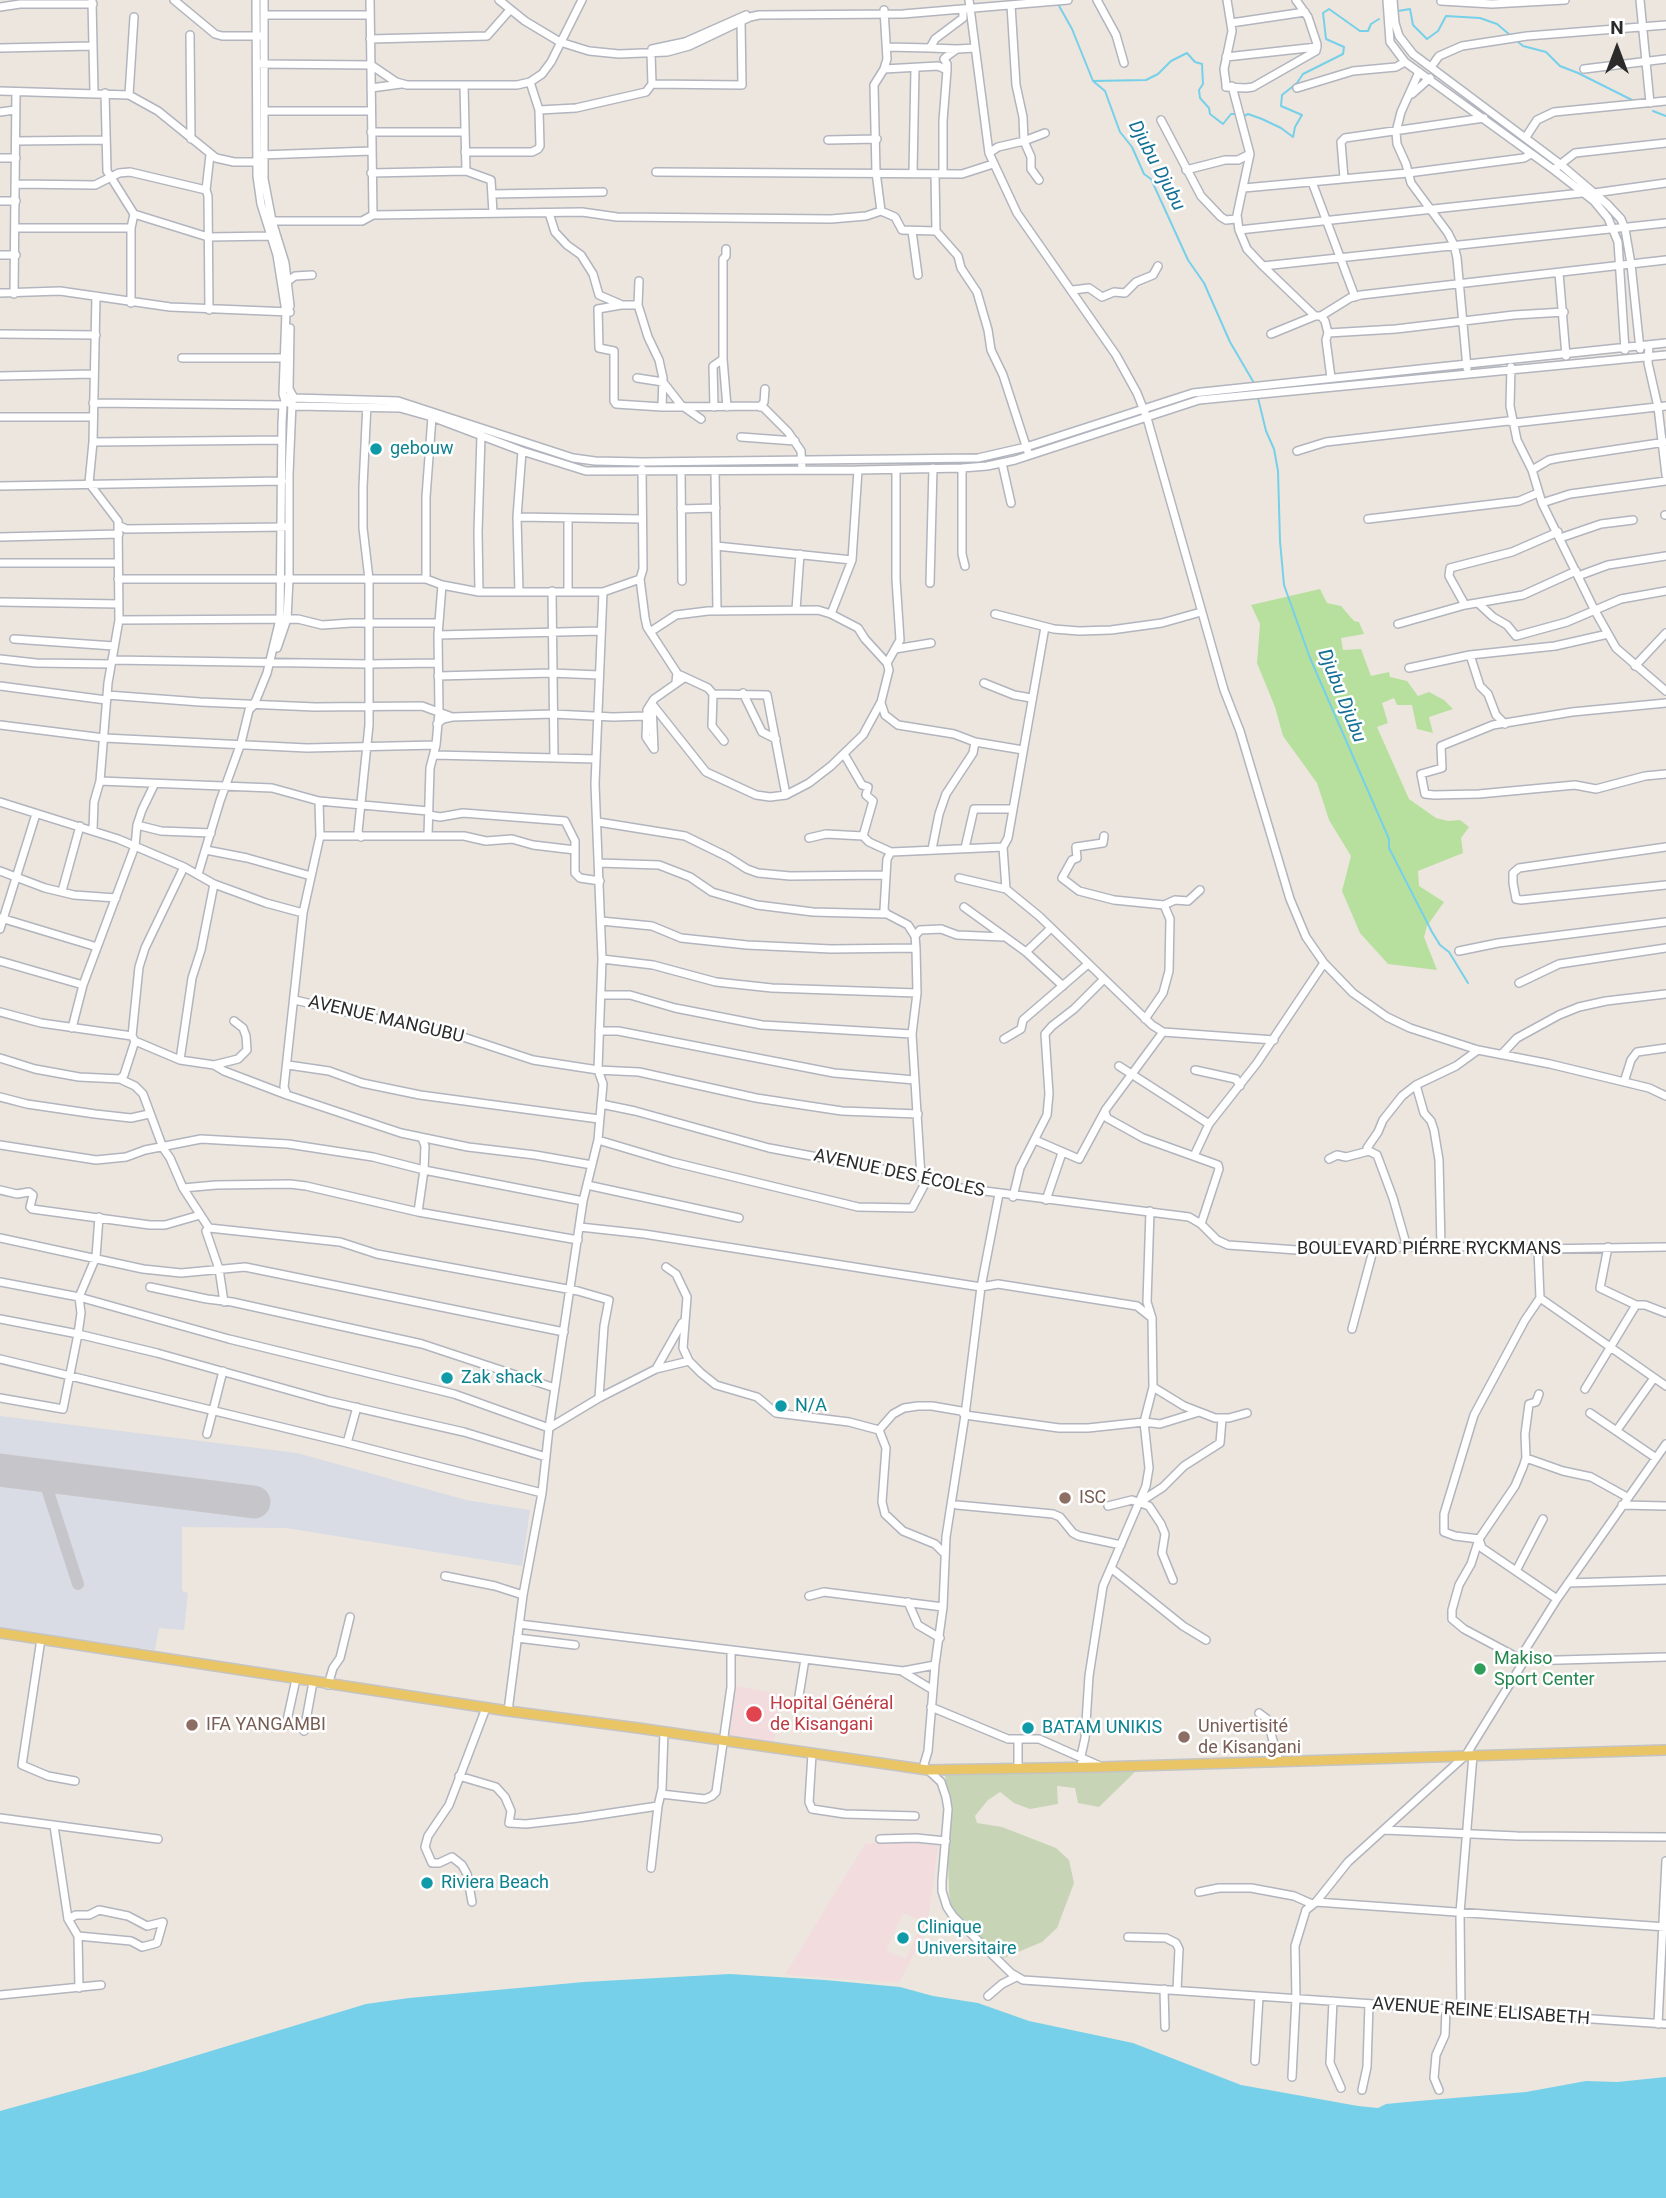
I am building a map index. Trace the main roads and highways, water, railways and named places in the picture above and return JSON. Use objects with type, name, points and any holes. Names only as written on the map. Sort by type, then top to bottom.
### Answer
[{"type":"main road","points":[[0,1633],[508,1712],[925,1769],[1100,1767],[1666,1750]]},
{"type":"water","points":[[730,1974],[900,1987],[933,1996],[978,2003],[1029,2021],[1133,2043],[1241,2085],[1358,2106],[1378,2108],[1386,2104],[1526,2092],[1586,2081],[1617,2082],[1666,2077],[1666,2198],[0,2198],[0,2111],[145,2071],[366,2004],[584,1982]]},
{"type":"waterway","name":"Djubu Djubu","points":[[1058,4],[1072,29],[1093,81],[1105,91],[1120,132],[1132,147],[1144,174],[1151,179],[1188,260],[1204,283],[1230,342],[1254,383]]},
{"type":"waterway","points":[[1242,117],[1248,114],[1262,119],[1293,137],[1302,115],[1281,106],[1282,95],[1297,83],[1303,74],[1343,54],[1344,47],[1326,39],[1323,13],[1329,9],[1360,31],[1368,31],[1371,24],[1379,19]]},
{"type":"waterway","points":[[1398,11],[1410,9],[1413,25],[1427,39],[1438,31],[1446,16],[1480,18],[1497,24],[1510,35]]},
{"type":"waterway","points":[[1517,41],[1523,46],[1546,52],[1560,66],[1632,100]]},
{"type":"waterway","points":[[1093,81],[1146,80],[1158,74],[1171,61],[1187,53],[1195,62],[1202,64],[1203,84],[1199,90],[1200,98],[1209,108],[1210,114],[1223,124],[1231,114],[1237,114]]},
{"type":"waterway","points":[[1653,111],[1666,116]]},
{"type":"waterway","name":"Djubu Djubu","points":[[1258,398],[1278,471],[1284,585],[1310,658],[1389,839],[1389,848],[1432,932],[1440,945],[1449,952],[1468,983]]},
{"type":"place","name":"gebouw","points":[[376,449]]},
{"type":"place","name":"Zak shack","points":[[447,1378]]},
{"type":"place","name":"N/A","points":[[781,1406]]},
{"type":"place","name":"ISC","points":[[1065,1498]]},
{"type":"place","name":"Makiso Sport Center","points":[[1480,1669]]},
{"type":"place","name":"Hopital Général de Kisangani","points":[[754,1714]]},
{"type":"place","name":"IFA YANGAMBI","points":[[192,1725]]},
{"type":"place","name":"BATAM UNIKIS","points":[[1028,1728]]},
{"type":"place","name":"Univertisité de Kisangani","points":[[1184,1737]]},
{"type":"place","name":"Riviera Beach","points":[[427,1883]]},
{"type":"place","name":"Clinique Universitaire","points":[[903,1938]]}]
